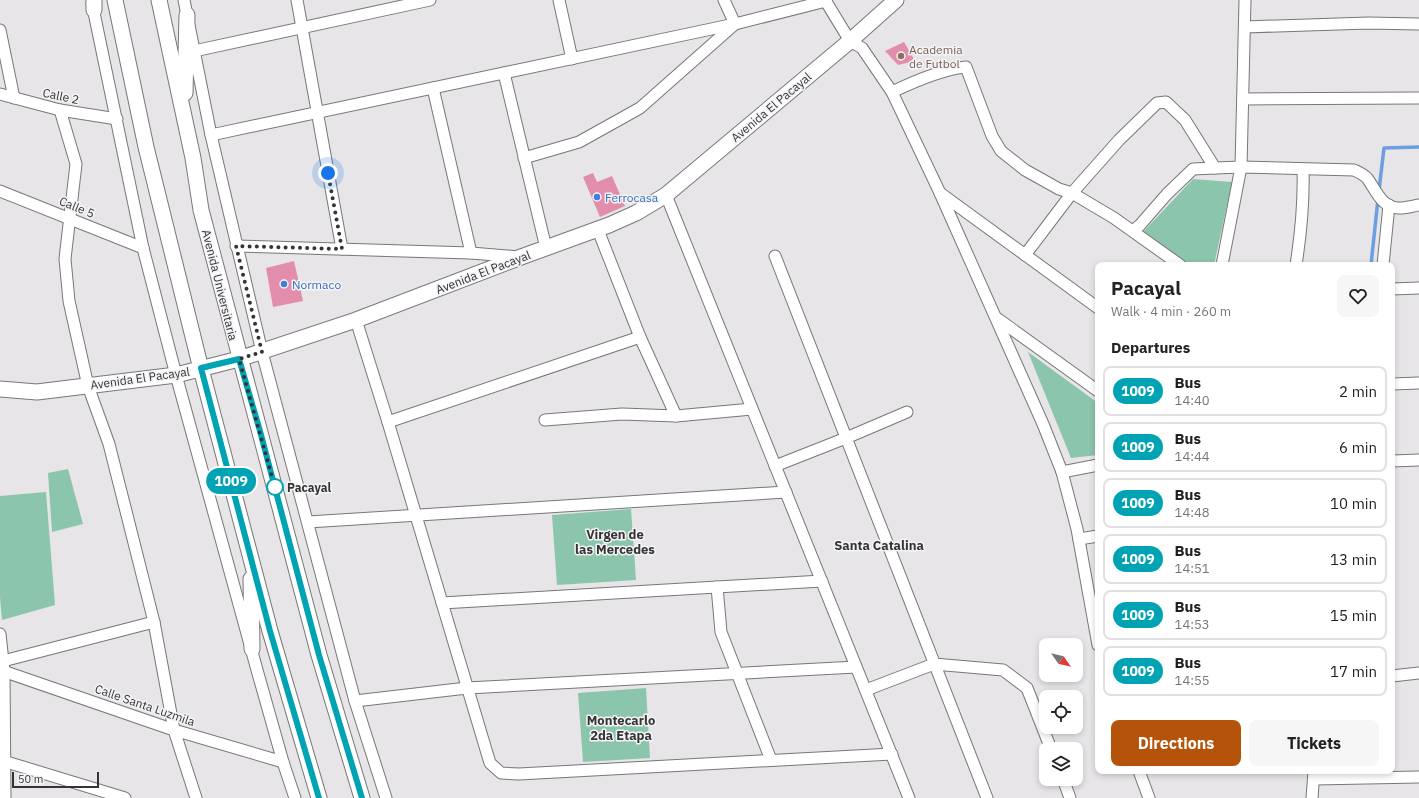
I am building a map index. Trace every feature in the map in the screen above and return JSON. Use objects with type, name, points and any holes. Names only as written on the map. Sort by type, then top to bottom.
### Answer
[{"type":"street","points":[[115,0],[146,147],[201,368],[270,631],[319,798]]},
{"type":"street","name":"Avenida Universitaria","points":[[159,0],[193,158],[201,210],[239,359],[258,424],[319,655],[362,798]]},
{"type":"street","points":[[184,0],[211,135],[262,352],[355,701],[386,798]]},
{"type":"street","points":[[298,0],[342,249]]},
{"type":"street","points":[[194,50],[430,0]]},
{"type":"street","points":[[559,0],[572,58]]},
{"type":"street","points":[[724,0],[735,24]]},
{"type":"street","name":"Avenida El Pacayal","points":[[0,390],[37,392],[176,375],[239,359],[356,320],[520,257],[598,230],[636,213],[666,195],[850,41],[896,0]]},
{"type":"street","points":[[1223,262],[1241,167],[1245,0]]},
{"type":"street","points":[[211,135],[735,24],[826,1],[850,41],[862,48],[892,92],[940,193],[1043,424],[1062,472],[1095,610]]},
{"type":"street","points":[[93,3],[143,248],[176,375],[283,762],[295,798]]},
{"type":"street","points":[[184,118],[187,15]]},
{"type":"street","points":[[1244,27],[1368,23],[1419,24]]},
{"type":"street","points":[[524,158],[579,142],[640,108],[735,24]]},
{"type":"street","points":[[0,30],[14,98]]},
{"type":"street","points":[[892,92],[956,68],[966,67],[992,136],[1001,151],[1025,170],[1059,189],[1072,193],[1114,218],[1176,262]]},
{"type":"street","points":[[504,73],[546,248]]},
{"type":"street","points":[[433,88],[471,253]]},
{"type":"street","name":"Calle 2","points":[[0,94],[60,110],[117,119]]},
{"type":"street","points":[[1243,99],[1419,98]]},
{"type":"street","points":[[1025,255],[1072,193],[1119,140],[1157,103],[1166,102],[1185,120],[1215,168]]},
{"type":"street","points":[[60,110],[76,164],[66,259],[69,301],[88,386],[109,444],[154,622],[174,730],[196,798]]},
{"type":"street","points":[[1133,231],[1167,194],[1194,169],[1241,167],[1349,170],[1358,172],[1367,179],[1378,197],[1389,205],[1399,208],[1419,205]]},
{"type":"street","points":[[1296,262],[1304,196],[1303,169]]},
{"type":"street","name":"Calle 5","points":[[0,191],[143,248]]},
{"type":"street","points":[[940,193],[1095,306]]},
{"type":"street","points":[[666,195],[910,798]]},
{"type":"street","points":[[1383,262],[1389,205]]},
{"type":"street","points":[[598,230],[640,337],[676,416]]},
{"type":"street","points":[[236,246],[471,253],[520,257]]},
{"type":"street","points":[[775,256],[987,798]]},
{"type":"street","points":[[1395,289],[1419,288]]},
{"type":"street","points":[[996,318],[1095,389]]},
{"type":"street","points":[[356,320],[490,763],[501,773],[519,774],[892,754]]},
{"type":"street","points":[[388,422],[640,337]]},
{"type":"street","points":[[1395,384],[1419,382]]},
{"type":"street","points":[[545,420],[622,414],[676,416],[752,409]]},
{"type":"street","points":[[775,466],[907,412]]},
{"type":"street","points":[[1395,461],[1419,460]]},
{"type":"street","points":[[1062,472],[1095,466]]},
{"type":"street","points":[[308,522],[786,492]]},
{"type":"street","points":[[1079,539],[1095,536]]},
{"type":"street","points":[[250,556],[252,649]]},
{"type":"street","points":[[442,603],[822,581]]},
{"type":"street","points":[[717,587],[721,632],[771,760]]},
{"type":"street","points":[[3,667],[154,622]]},
{"type":"street","points":[[0,634],[3,667],[3,761],[5,798]]},
{"type":"street","points":[[866,690],[934,664],[1004,670],[1026,688],[1048,742]]},
{"type":"street","name":"Calle Santa Luzmila","points":[[3,667],[174,730],[283,762]]},
{"type":"street","points":[[355,701],[467,688],[856,667]]},
{"type":"street","points":[[1395,676],[1419,673]]},
{"type":"street","points":[[3,761],[94,793],[125,798]]},
{"type":"street","points":[[1141,774],[1149,798]]},
{"type":"street","points":[[1312,798],[1314,775],[1419,777]]},
{"type":"street","points":[[188,798],[189,776]]},
{"type":"street","points":[[1066,786],[1070,798]]},
{"type":"green space","points":[[1193,179],[1232,182],[1215,262],[1184,262],[1142,233]]},
{"type":"green space","points":[[1028,352],[1095,401],[1095,455],[1071,458]]},
{"type":"green space","points":[[68,469],[83,524],[52,532],[48,473]]},
{"type":"green space","points":[[46,492],[55,605],[2,620],[0,597],[0,496]]},
{"type":"green space","points":[[631,509],[636,580],[557,585],[552,515]]},
{"type":"green space","points":[[646,688],[650,758],[583,762],[578,693]]},
{"type":"building","name":"Academia de Futbol","points":[[904,42],[915,61],[898,65],[885,51]]},
{"type":"building","points":[[593,173],[597,182],[612,176],[625,206],[600,217],[583,177]]},
{"type":"building","name":"Normaco","points":[[294,261],[303,301],[273,307],[266,268]]},
{"type":"waterway","points":[[1379,190],[1384,148],[1419,147]]},
{"type":"waterway","points":[[1371,262],[1378,199]]},
{"type":"bus line","name":"1009","points":[[319,798],[270,631],[201,368],[239,359],[260,431],[319,655],[354,776],[362,798]]},
{"type":"place","name":"Academia de Futbol","points":[[901,56]]},
{"type":"place","name":"Ferrocasa","points":[[597,197]]},
{"type":"place","name":"Normaco","points":[[284,284]]},
{"type":"place","name":"Pacayal","points":[[275,487]]},
{"type":"district","name":"Virgen de las Mercedes","points":[[615,542]]},
{"type":"district","name":"Santa Catalina","points":[[879,545]]},
{"type":"district","name":"Montecarlo 2da Etapa","points":[[621,728]]},
{"type":"route","points":[[275,487],[276,491],[239,359],[262,352],[236,246],[342,249],[328,173]]}]
